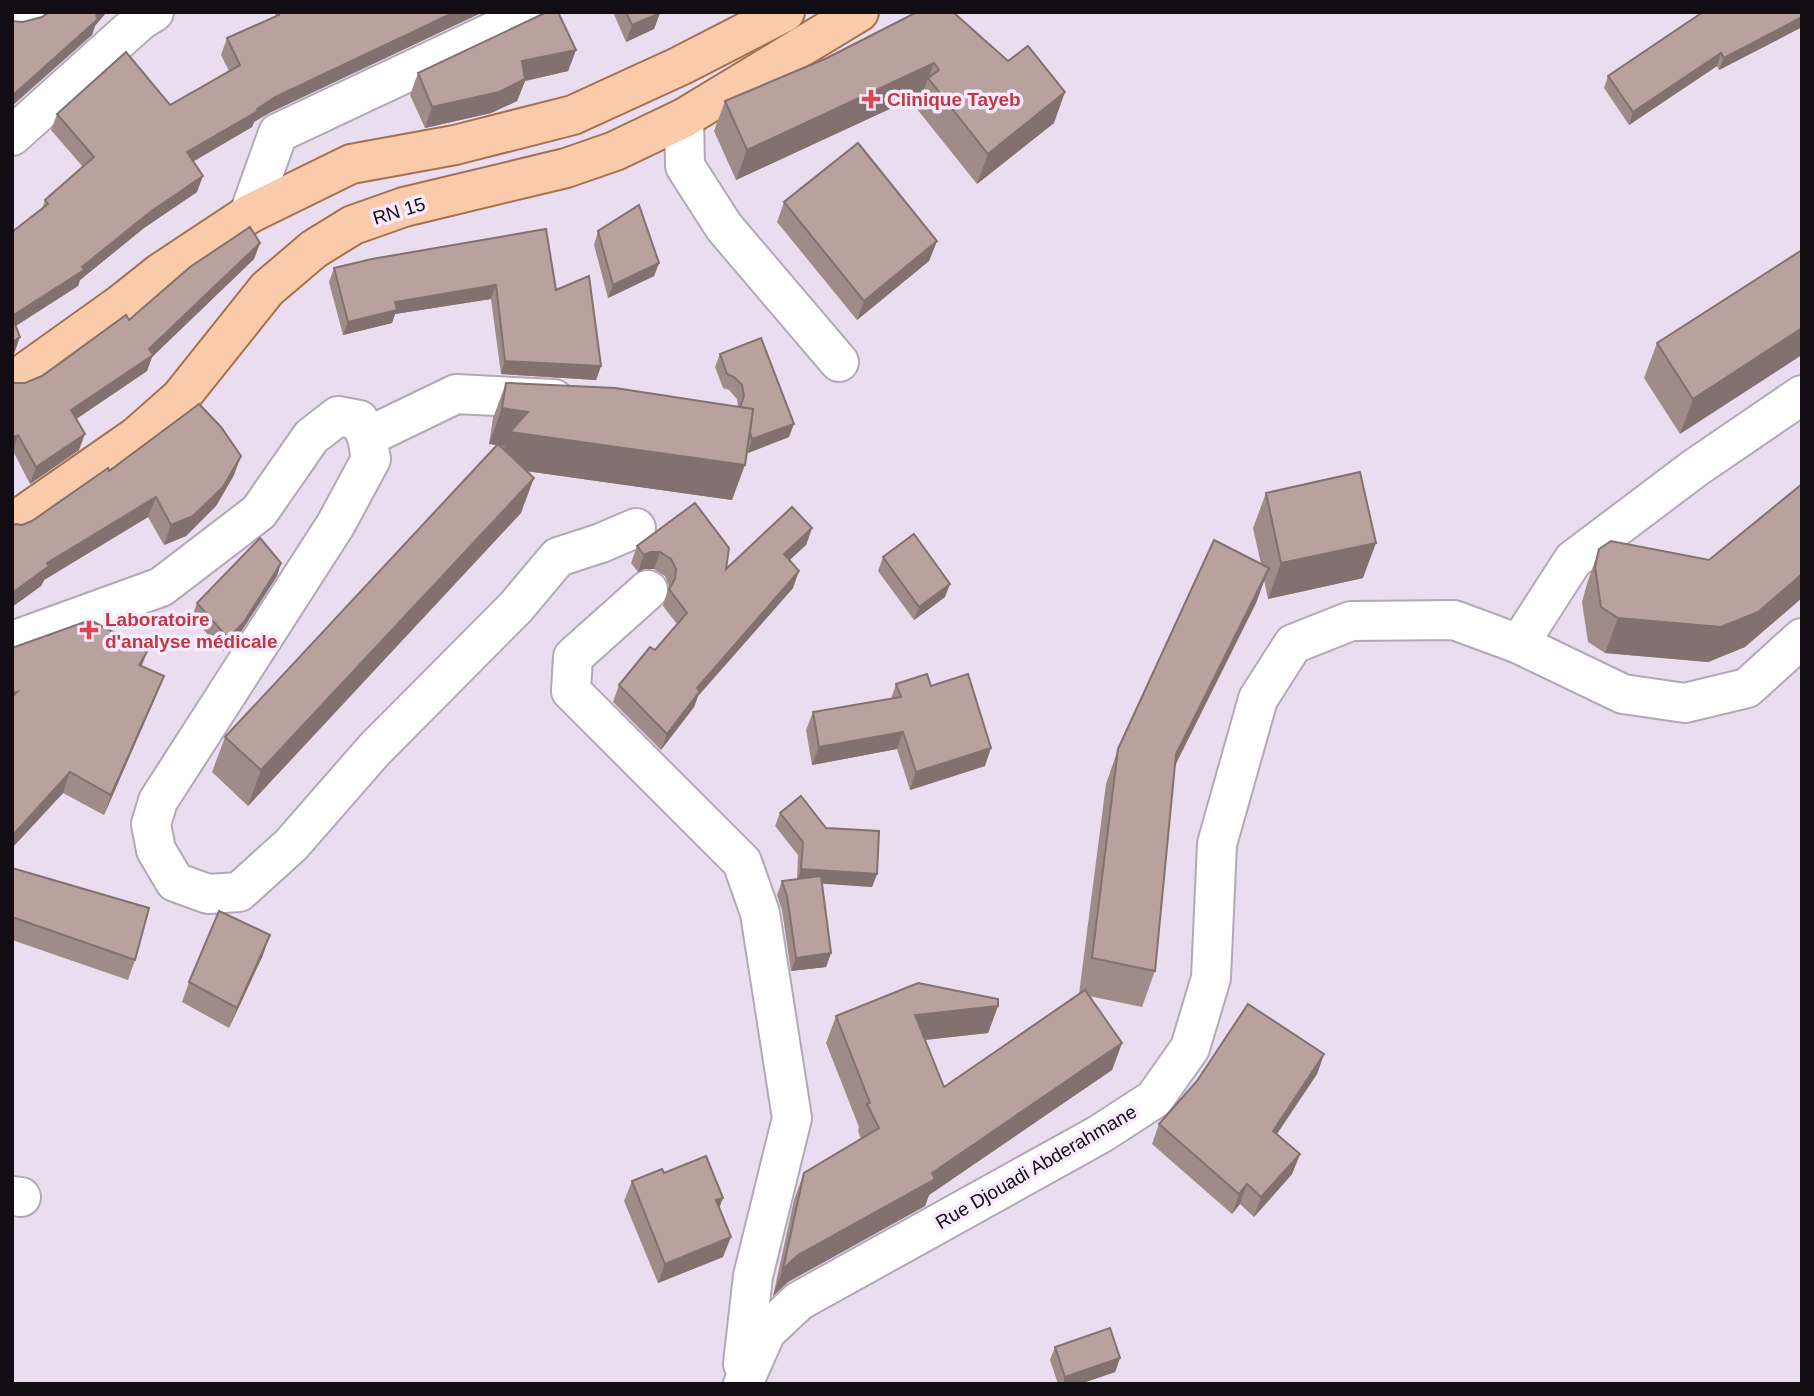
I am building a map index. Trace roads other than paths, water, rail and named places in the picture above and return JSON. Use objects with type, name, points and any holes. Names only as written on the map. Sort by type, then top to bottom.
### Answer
[{"type":"main road","points":[[12,378],[23,374],[160,273],[249,214],[351,164],[455,145],[573,115],[680,66],[785,12]]},
{"type":"main road","name":"RN 15","points":[[12,523],[137,436],[180,398],[267,289],[314,249],[353,225],[404,207],[566,168],[615,152],[684,118],[854,14]]},
{"type":"street","points":[[12,17],[30,12]]},
{"type":"street","points":[[12,136],[141,20],[154,12]]},
{"type":"street","points":[[249,214],[278,133],[535,12]]},
{"type":"street","points":[[684,118],[685,166],[724,227],[839,362]]},
{"type":"street","points":[[367,437],[456,394],[593,401]]},
{"type":"street","points":[[1519,644],[1573,560],[1695,468],[1802,395]]},
{"type":"street","points":[[12,641],[161,587],[259,512],[310,437],[338,416],[359,420],[367,437],[371,459],[336,524],[158,801],[151,824],[156,850],[175,882],[208,894],[239,892],[291,845],[374,750],[516,607],[558,557],[636,528]]},
{"type":"street","points":[[648,590],[573,657],[571,691],[741,862],[760,913],[792,1118],[753,1276],[742,1384]]},
{"type":"street","name":"Rue Djouadi Abderahmane","points":[[742,1384],[766,1332],[799,1301],[1100,1134],[1154,1099],[1190,1048],[1211,978],[1217,844],[1258,699],[1293,644],[1351,621],[1454,620],[1519,644],[1623,694],[1685,703],[1747,688],[1802,638]]},
{"type":"place","name":"Clinique Tayeb","points":[[871,99]]},
{"type":"place","name":"Laboratoire d'analyse médicale","points":[[89,630]]}]
